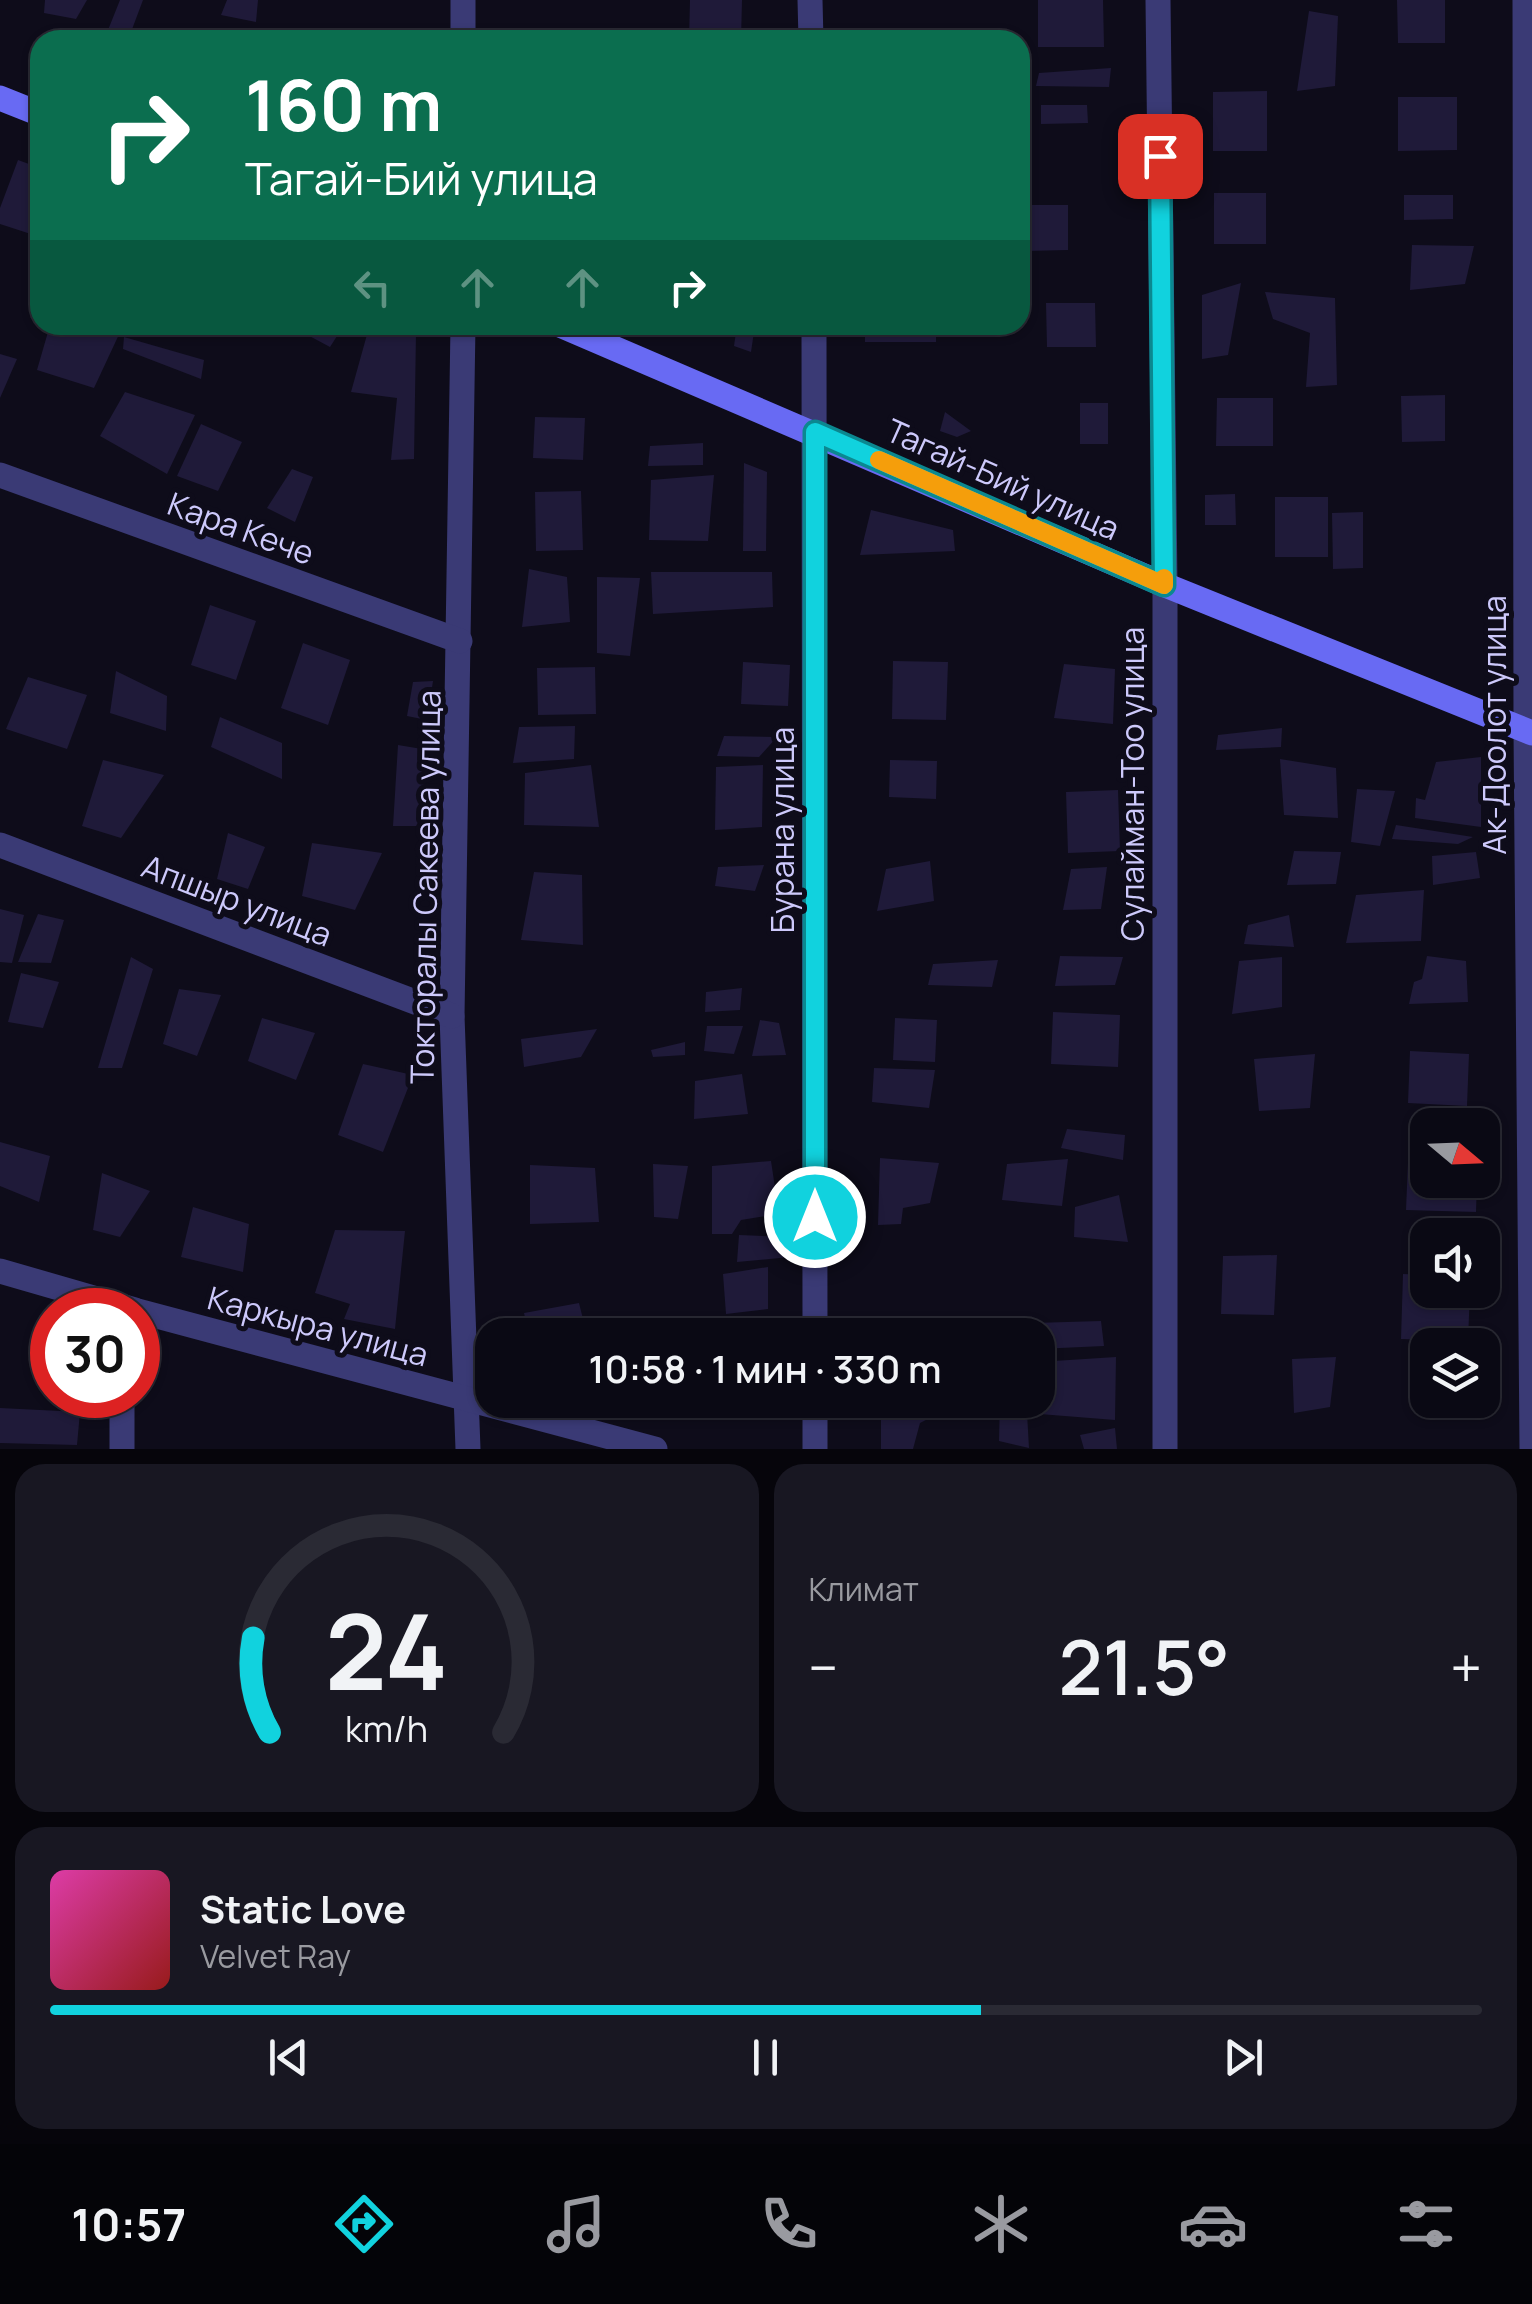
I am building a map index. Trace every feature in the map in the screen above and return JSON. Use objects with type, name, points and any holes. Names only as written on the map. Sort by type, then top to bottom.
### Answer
[{"type":"street","points":[[463,0],[463,30]]},
{"type":"street","points":[[810,0],[810,30]]},
{"type":"street","name":"Сулайман-Тоо улица","points":[[1158,0],[1164,585],[1165,1449]]},
{"type":"street","name":"Ак-Доолот улица","points":[[1525,0],[1532,1449]]},
{"type":"street","points":[[0,98],[30,110]]},
{"type":"street","name":"Токторалы Сакеева улица","points":[[463,335],[452,1016],[468,1449]]},
{"type":"street","name":"Тагай-Бий улица","points":[[584,335],[1164,585],[1529,732]]},
{"type":"street","name":"Бурана улица","points":[[814,335],[815,1318]]},
{"type":"street","name":"Кара Кече","points":[[0,475],[460,641]]},
{"type":"street","name":"Апшыр улица","points":[[0,846],[452,1016]]},
{"type":"street","name":"Каркыра улица","points":[[0,1271],[57,1288]]},
{"type":"street","name":"Каркыра улица","points":[[160,1318],[656,1449]]},
{"type":"street","points":[[122,1418],[122,1449]]},
{"type":"street","points":[[814,1449],[815,1418]]},
{"type":"building","points":[[45,0],[87,0],[76,19],[44,13]]},
{"type":"building","points":[[120,0],[143,0],[132,30],[108,30]]},
{"type":"building","points":[[227,0],[258,0],[256,22],[221,15]]},
{"type":"building","points":[[690,0],[742,0],[741,30],[689,30]]},
{"type":"building","points":[[1038,0],[1103,0],[1104,47],[1038,47]]},
{"type":"building","points":[[1397,0],[1445,0],[1445,43],[1398,43]]},
{"type":"building","points":[[1309,11],[1338,16],[1335,86],[1297,91]]},
{"type":"building","points":[[1111,68],[1109,87],[1036,86],[1039,73]]},
{"type":"building","points":[[1267,91],[1267,151],[1213,151],[1213,92]]},
{"type":"building","points":[[1398,97],[1457,97],[1457,150],[1398,151]]},
{"type":"building","points":[[1041,105],[1087,105],[1088,123],[1041,124]]},
{"type":"building","points":[[18,160],[30,164],[30,234],[0,224],[0,208]]},
{"type":"building","points":[[1214,193],[1266,193],[1266,244],[1214,244]]},
{"type":"building","points":[[1404,195],[1453,195],[1453,219],[1404,220]]},
{"type":"building","points":[[1030,205],[1068,205],[1068,250],[1030,251]]},
{"type":"building","points":[[1412,245],[1474,246],[1465,284],[1410,290]]},
{"type":"building","points":[[1241,283],[1228,355],[1202,359],[1202,295]]},
{"type":"building","points":[[1265,292],[1335,298],[1337,385],[1306,387],[1310,333],[1273,319]]},
{"type":"building","points":[[1046,303],[1095,303],[1096,347],[1047,347]]},
{"type":"building","points":[[47,335],[119,335],[94,388],[37,370]]},
{"type":"building","points":[[308,335],[338,335],[330,347]]},
{"type":"building","points":[[367,335],[416,335],[414,459],[391,460],[397,398],[351,392]]},
{"type":"building","points":[[736,335],[754,335],[751,352],[734,346]]},
{"type":"building","points":[[865,335],[936,335],[936,342],[865,342]]},
{"type":"building","points":[[124,337],[204,360],[201,379],[123,349]]},
{"type":"building","points":[[0,354],[17,359],[0,398]]},
{"type":"building","points":[[125,392],[195,415],[167,474],[100,436]]},
{"type":"building","points":[[1445,395],[1445,441],[1402,442],[1401,396]]},
{"type":"building","points":[[1217,398],[1273,398],[1273,446],[1216,446]]},
{"type":"building","points":[[1080,403],[1108,403],[1108,444],[1080,444]]},
{"type":"building","points":[[945,412],[971,431],[957,437],[940,431]]},
{"type":"building","points":[[535,417],[585,418],[583,460],[533,458]]},
{"type":"building","points":[[201,424],[242,442],[218,491],[177,476]]},
{"type":"building","points":[[703,443],[703,465],[648,466],[650,446]]},
{"type":"building","points":[[744,463],[767,472],[766,551],[743,551]]},
{"type":"building","points":[[292,469],[313,477],[295,522],[267,508]]},
{"type":"building","points":[[714,475],[708,541],[649,540],[651,480]]},
{"type":"building","points":[[581,491],[583,550],[536,551],[535,492]]},
{"type":"building","points":[[1235,494],[1236,525],[1205,525],[1205,495]]},
{"type":"building","points":[[1275,497],[1328,497],[1328,557],[1275,557]]},
{"type":"building","points":[[871,510],[953,530],[955,551],[860,555]]},
{"type":"building","points":[[1363,512],[1363,568],[1333,569],[1332,513]]},
{"type":"building","points":[[529,569],[567,577],[570,622],[522,627]]},
{"type":"building","points":[[651,572],[772,572],[773,607],[653,614]]},
{"type":"building","points":[[597,577],[640,578],[630,656],[597,653]]},
{"type":"building","points":[[210,605],[256,621],[236,680],[191,665]]},
{"type":"building","points":[[303,643],[350,660],[328,725],[281,708]]},
{"type":"building","points":[[893,661],[948,662],[946,720],[892,719]]},
{"type":"building","points":[[743,662],[790,665],[788,706],[741,704]]},
{"type":"building","points":[[1064,664],[1115,669],[1113,724],[1054,718]]},
{"type":"building","points":[[595,667],[596,714],[538,715],[537,668]]},
{"type":"building","points":[[116,671],[167,696],[166,731],[110,713]]},
{"type":"building","points":[[28,677],[87,695],[67,749],[6,729]]},
{"type":"building","points":[[433,681],[427,720],[407,716],[413,682]]},
{"type":"building","points":[[220,717],[282,743],[282,779],[211,747]]},
{"type":"building","points":[[575,726],[574,759],[513,763],[519,727]]},
{"type":"building","points":[[1282,728],[1281,747],[1216,750],[1218,735]]},
{"type":"building","points":[[724,736],[777,737],[759,757],[717,756]]},
{"type":"building","points":[[398,745],[422,749],[427,826],[393,826]]},
{"type":"building","points":[[1481,757],[1481,827],[1415,818],[1416,798],[1425,800],[1436,762]]},
{"type":"building","points":[[1280,759],[1336,768],[1338,818],[1284,815]]},
{"type":"building","points":[[103,760],[164,775],[121,838],[82,826]]},
{"type":"building","points":[[890,760],[937,761],[936,799],[889,797]]},
{"type":"building","points":[[591,765],[599,827],[524,825],[525,773]]},
{"type":"building","points":[[763,765],[762,827],[715,830],[716,767]]},
{"type":"building","points":[[1357,789],[1395,791],[1380,846],[1351,842]]},
{"type":"building","points":[[1118,790],[1120,851],[1068,853],[1066,792]]},
{"type":"building","points":[[1396,825],[1473,837],[1458,844],[1392,839]]},
{"type":"building","points":[[228,833],[265,847],[248,889],[217,879]]},
{"type":"building","points":[[312,843],[382,853],[355,910],[302,896]]},
{"type":"building","points":[[1294,851],[1341,852],[1336,884],[1287,885]]},
{"type":"building","points":[[1476,852],[1480,878],[1433,885],[1432,856]]},
{"type":"building","points":[[930,861],[934,901],[877,911],[886,869]]},
{"type":"building","points":[[764,865],[755,891],[715,886],[718,867]]},
{"type":"building","points":[[1107,867],[1101,909],[1063,910],[1071,869]]},
{"type":"building","points":[[534,872],[582,875],[583,945],[521,940]]},
{"type":"building","points":[[1424,890],[1421,941],[1346,943],[1356,895]]},
{"type":"building","points":[[0,909],[24,915],[12,963],[0,962]]},
{"type":"building","points":[[38,914],[64,920],[51,963],[18,962]]},
{"type":"building","points":[[1289,915],[1294,947],[1244,944],[1248,925]]},
{"type":"building","points":[[1060,956],[1123,957],[1115,985],[1055,986]]},
{"type":"building","points":[[1427,956],[1466,961],[1468,1002],[1409,1004],[1414,982],[1422,979]]},
{"type":"building","points":[[131,957],[153,969],[122,1068],[98,1068]]},
{"type":"building","points":[[1282,957],[1282,1007],[1232,1014],[1239,961]]},
{"type":"building","points":[[998,960],[992,987],[928,985],[933,964]]},
{"type":"building","points":[[21,973],[59,982],[43,1028],[8,1022]]},
{"type":"building","points":[[742,988],[740,1010],[705,1012],[706,992]]},
{"type":"building","points":[[179,989],[221,995],[197,1056],[163,1044]]},
{"type":"building","points":[[1053,1012],[1120,1015],[1118,1067],[1051,1064]]},
{"type":"building","points":[[262,1018],[315,1033],[296,1080],[248,1061]]},
{"type":"building","points":[[895,1018],[937,1020],[935,1062],[893,1060]]},
{"type":"building","points":[[760,1020],[779,1023],[786,1055],[752,1056]]},
{"type":"building","points":[[707,1026],[743,1026],[734,1054],[704,1051]]},
{"type":"building","points":[[597,1029],[581,1057],[524,1067],[521,1039]]},
{"type":"building","points":[[685,1042],[685,1055],[653,1057],[651,1050]]},
{"type":"building","points":[[1410,1051],[1469,1054],[1467,1106],[1408,1103]]},
{"type":"building","points":[[1315,1054],[1310,1108],[1259,1111],[1254,1059]]},
{"type":"building","points":[[363,1064],[413,1075],[383,1152],[338,1135]]},
{"type":"building","points":[[874,1068],[935,1070],[929,1108],[872,1102]]},
{"type":"building","points":[[742,1074],[748,1114],[694,1119],[695,1081]]},
{"type":"building","points":[[1067,1129],[1125,1135],[1123,1160],[1061,1148]]},
{"type":"building","points":[[0,1142],[50,1156],[39,1202],[0,1186]]},
{"type":"building","points":[[880,1158],[939,1163],[930,1203],[903,1208],[901,1224],[878,1225]]},
{"type":"building","points":[[1068,1159],[1062,1206],[1002,1200],[1007,1164]]},
{"type":"building","points":[[771,1161],[779,1214],[741,1220],[732,1234],[712,1234],[712,1166]]},
{"type":"building","points":[[1408,1162],[1410,1198],[1476,1198],[1476,1212],[1406,1210]]},
{"type":"building","points":[[653,1164],[688,1166],[678,1219],[654,1217]]},
{"type":"building","points":[[530,1165],[595,1168],[599,1222],[530,1224]]},
{"type":"building","points":[[102,1173],[150,1191],[120,1237],[93,1230]]},
{"type":"building","points":[[1119,1195],[1128,1242],[1074,1237],[1075,1207]]},
{"type":"building","points":[[193,1207],[249,1224],[243,1272],[181,1257]]},
{"type":"building","points":[[335,1230],[405,1231],[395,1329],[344,1319],[350,1304],[315,1293]]},
{"type":"building","points":[[739,1235],[788,1237],[790,1257],[737,1262]]},
{"type":"building","points":[[1277,1255],[1274,1315],[1221,1314],[1223,1256]]},
{"type":"building","points":[[768,1267],[768,1309],[726,1314],[723,1274]]},
{"type":"building","points":[[1403,1274],[1410,1274],[1410,1308],[1469,1308],[1469,1328],[1410,1328],[1410,1339],[1401,1339]]},
{"type":"building","points":[[579,1303],[583,1318],[525,1318],[524,1313]]},
{"type":"building","points":[[1101,1321],[1104,1346],[1055,1348],[1055,1322]]},
{"type":"building","points":[[1116,1357],[1115,1420],[1055,1415],[1055,1361]]},
{"type":"building","points":[[1336,1357],[1330,1407],[1294,1413],[1292,1359]]},
{"type":"building","points":[[0,1408],[30,1410],[30,1418],[79,1418],[77,1445],[0,1443]]},
{"type":"building","points":[[881,1418],[930,1418],[920,1423],[913,1449],[881,1449]]},
{"type":"building","points":[[1000,1418],[1027,1418],[1029,1448],[999,1441]]},
{"type":"building","points":[[1115,1428],[1117,1449],[1084,1449],[1080,1435]]},
{"type":"slow traffic","points":[[879,460],[1164,585],[1164,578]]},
{"type":"route","points":[[815,1217],[815,432],[1164,585],[1160,156]]}]
